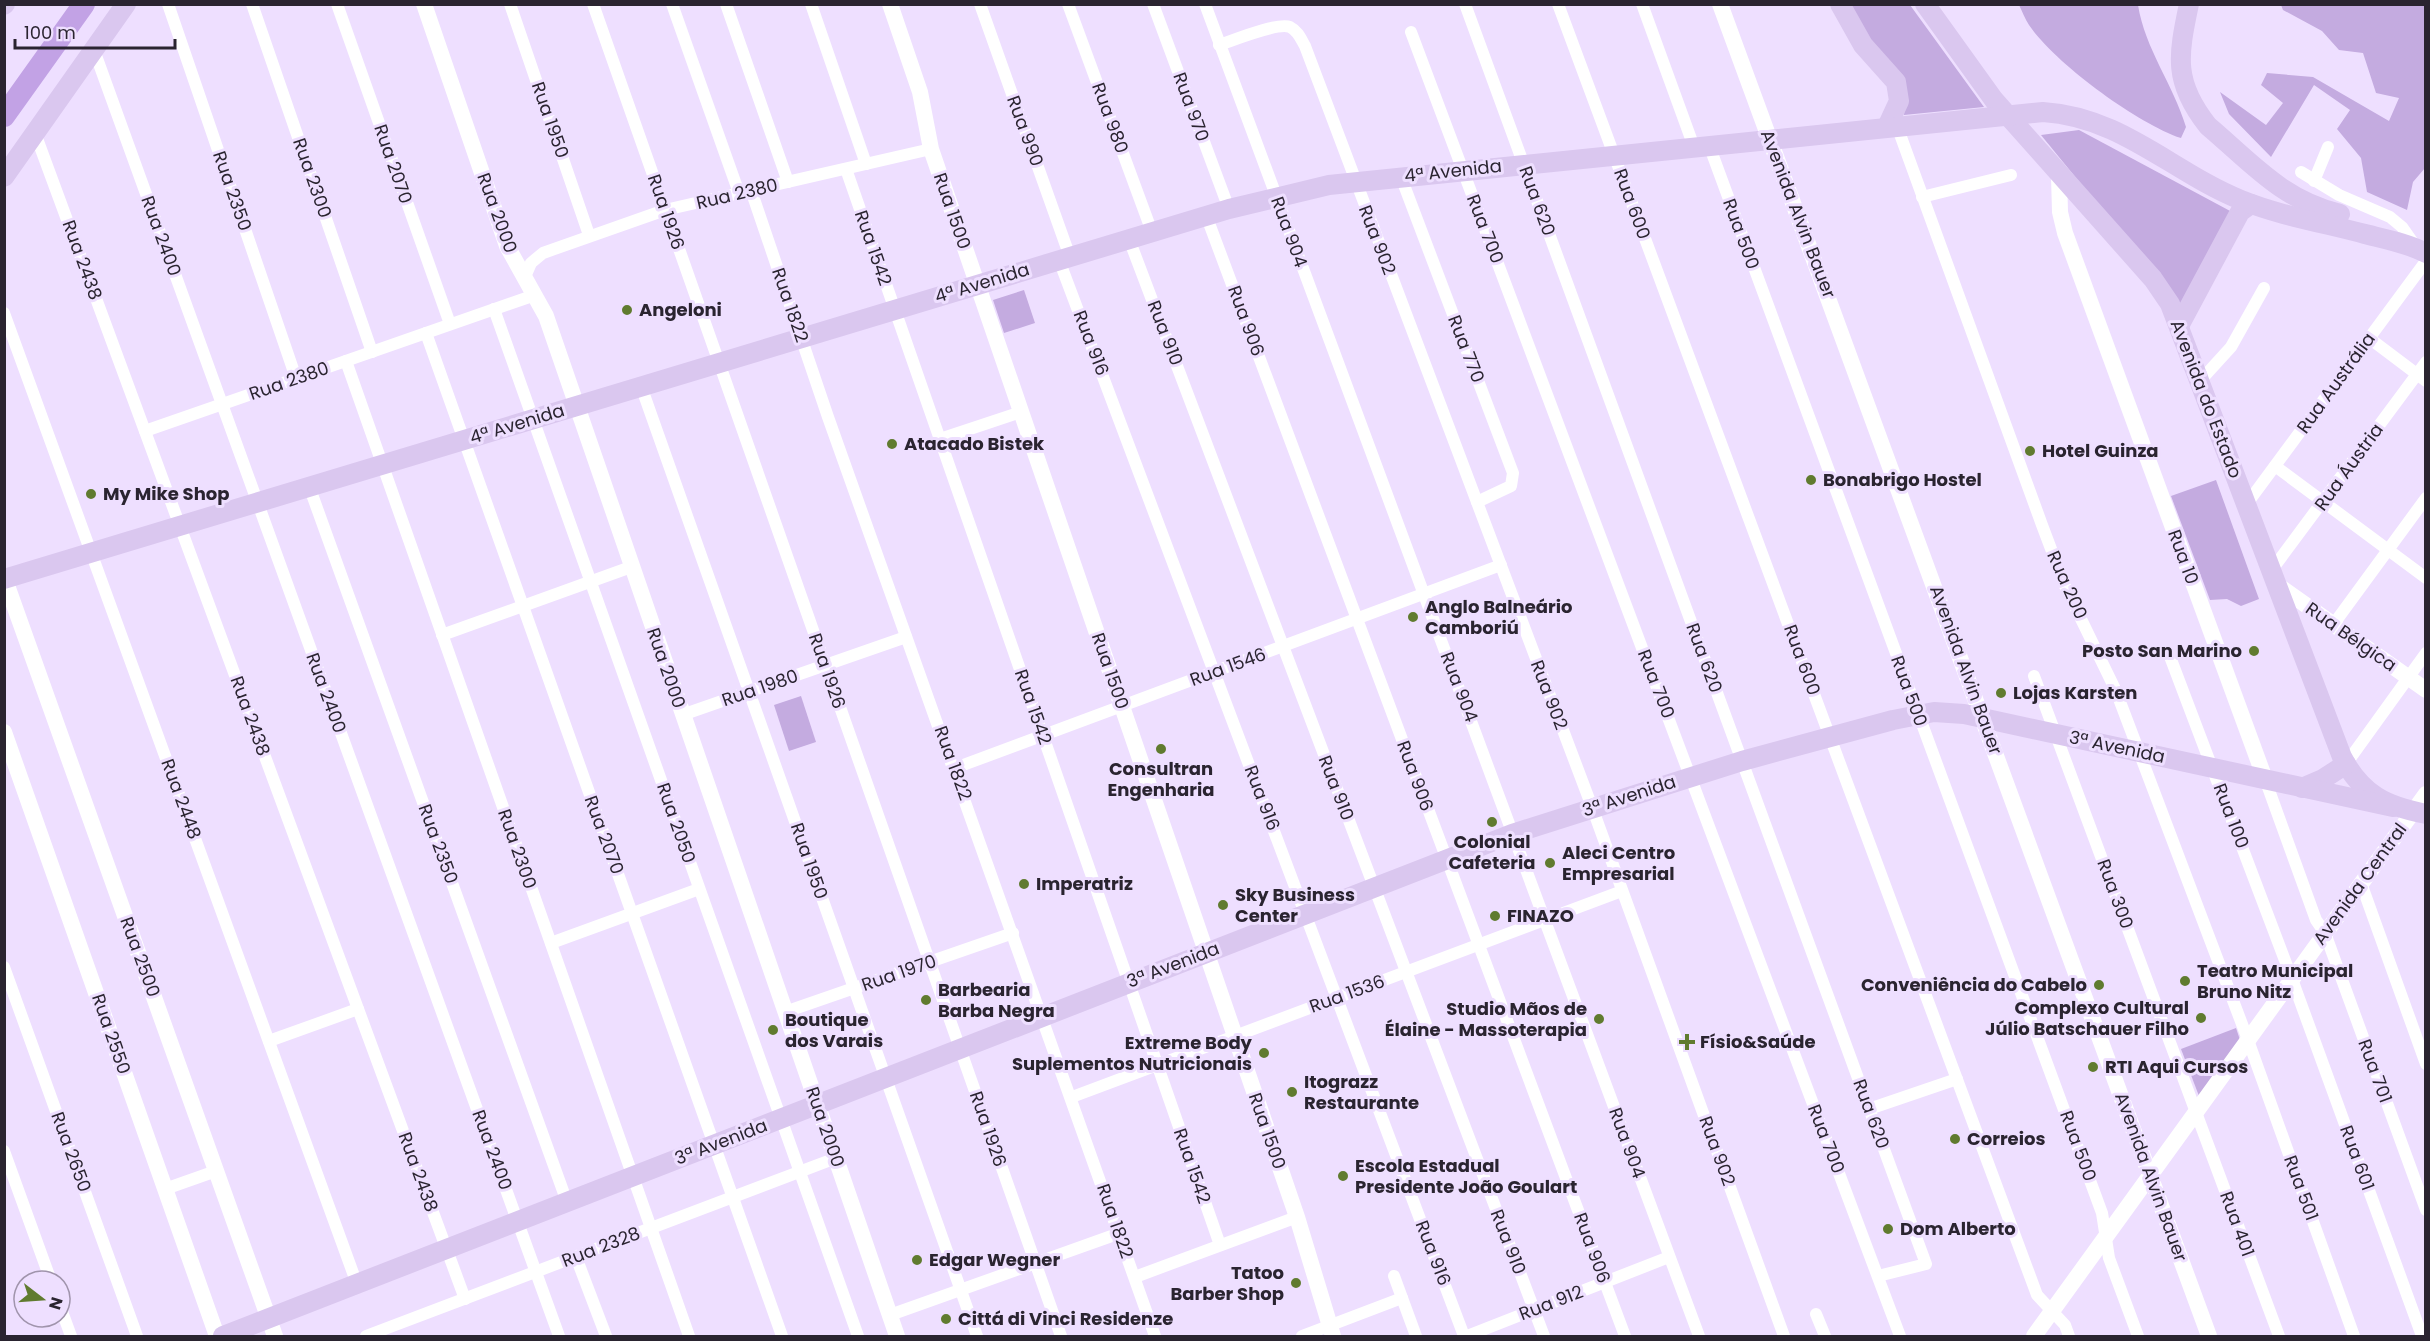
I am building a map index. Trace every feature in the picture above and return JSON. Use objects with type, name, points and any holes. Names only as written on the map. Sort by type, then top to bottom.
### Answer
[{"type":"highway","points":[[4,91],[65,4]]},
{"type":"highway","points":[[4,116],[84,4]]},
{"type":"main road","points":[[4,177],[126,4]]},
{"type":"main road","name":"Rua 2000","points":[[424,4],[507,246],[546,316],[897,1336]]},
{"type":"main road","name":"Rua 1500","points":[[890,4],[921,92],[931,149],[1297,1217],[1331,1331]]},
{"type":"main road","name":"Avenida Alvin Bauer","points":[[1720,4],[2209,1336]]},
{"type":"main road","points":[[1840,4],[1859,39],[1896,82],[1899,101],[1892,126]]},
{"type":"main road","name":"Avenida do Estado","points":[[1925,4],[1994,100],[2161,290],[2179,326],[2346,764],[2366,789],[2393,807],[2419,813]]},
{"type":"main road","points":[[2189,4],[2179,55],[2180,72],[2185,92],[2208,126],[2283,191],[2307,205],[2375,224],[2423,254]]},
{"type":"main road","name":"4ª Avenida","points":[[5,578],[1206,215],[1275,195],[1355,181],[2027,112],[2063,114],[2085,118],[2111,128],[2220,190],[2251,204],[2423,254]]},
{"type":"main road","name":"Rua 10","points":[[2060,176],[2060,212],[2065,233],[2265,779]]},
{"type":"main road","points":[[2179,326],[2240,212],[2251,204]]},
{"type":"main road","name":"Rua 2500","points":[[5,578],[272,1328]]},
{"type":"main road","name":"Rua Bélgica","points":[[2274,578],[2333,624],[2426,690]]},
{"type":"main road","name":"3ª Avenida","points":[[223,1336],[272,1328],[357,1284],[1446,858],[1592,807],[1690,776],[1917,714],[1948,712],[1984,718],[2393,807]]},
{"type":"main road","name":"Rua 2550","points":[[4,732],[217,1336]]},
{"type":"main road","points":[[2302,788],[2323,779],[2346,764]]},
{"type":"main road","name":"Avenida Central","points":[[2034,1336],[2361,883],[2419,813],[2426,794]]},
{"type":"street","name":"Rua 2350","points":[[168,4],[296,378]]},
{"type":"street","name":"Rua 2300","points":[[252,4],[372,351]]},
{"type":"street","name":"Rua 2070","points":[[337,4],[450,324]]},
{"type":"street","name":"Rua 1950","points":[[510,4],[589,235]]},
{"type":"street","name":"Rua 1926","points":[[593,4],[1061,1336]]},
{"type":"street","name":"Rua 1822","points":[[672,4],[802,338],[1155,1336]]},
{"type":"street","points":[[726,4],[788,182]]},
{"type":"street","points":[[811,4],[866,164]]},
{"type":"street","name":"Rua 990","points":[[980,4],[1064,258]]},
{"type":"street","name":"Rua 980","points":[[1068,4],[1152,232]]},
{"type":"street","name":"Rua 970","points":[[1153,4],[1228,209]]},
{"type":"street","name":"Rua 904","points":[[1205,4],[1699,1336]]},
{"type":"street","name":"Rua 620","points":[[1465,4],[1926,1264],[1878,1275]]},
{"type":"street","name":"Rua 600","points":[[1558,4],[2037,1295],[2065,1325],[2069,1336]]},
{"type":"street","name":"Rua 500","points":[[1642,4],[1702,146],[1917,714],[2102,1213],[2109,1258],[2138,1336]]},
{"type":"street","name":"Rua 902","points":[[1219,45],[1278,27],[1289,26],[1299,33],[1592,807],[1784,1336]]},
{"type":"street","name":"Rua 700","points":[[1411,32],[1900,1336]]},
{"type":"street","name":"Rua 2400","points":[[94,50],[559,1336]]},
{"type":"street","name":"Rua 200","points":[[1892,126],[1922,197],[2065,586],[2116,691],[2248,1040]]},
{"type":"street","name":"Rua 2438","points":[[35,134],[465,1299]]},
{"type":"street","points":[[2314,181],[2328,147]]},
{"type":"street","name":"Rua 2380","points":[[525,279],[531,262],[543,253],[665,210],[931,149]]},
{"type":"street","name":"Rua 1542","points":[[846,169],[1220,1245]]},
{"type":"street","points":[[2301,172],[2314,181],[2390,218],[2402,227],[2423,254]]},
{"type":"street","points":[[1922,197],[2012,175]]},
{"type":"street","name":"Rua 770","points":[[1401,177],[1513,473],[1511,486],[1477,502]]},
{"type":"street","name":"Rua 906","points":[[1206,215],[1624,1336]]},
{"type":"street","name":"Rua 910","points":[[1129,239],[1544,1336]]},
{"type":"street","name":"Rua Austrália","points":[[2246,505],[2369,338],[2423,254]]},
{"type":"street","name":"Rua 916","points":[[1064,258],[1214,672],[1465,1336]]},
{"type":"street","points":[[2200,381],[2232,347],[2265,288]]},
{"type":"street","name":"Rua 2380","points":[[145,431],[535,295]]},
{"type":"street","name":"Rua 2050","points":[[494,309],[858,1336]]},
{"type":"street","name":"Rua 2448","points":[[4,313],[357,1284]]},
{"type":"street","name":"Rua 2070","points":[[426,333],[782,1336]]},
{"type":"street","points":[[2369,338],[2421,377]]},
{"type":"street","name":"Rua 2300","points":[[346,361],[689,1336]]},
{"type":"street","name":"Rua Áustria","points":[[2274,578],[2323,502],[2421,377],[2426,362]]},
{"type":"street","name":"Rua 1950","points":[[641,386],[977,1336]]},
{"type":"street","points":[[940,440],[1021,412]]},
{"type":"street","points":[[2275,466],[2426,578]]},
{"type":"street","name":"Rua 2350","points":[[309,486],[567,1202]]},
{"type":"street","points":[[2333,624],[2426,498]]},
{"type":"street","name":"Rua 1546","points":[[955,768],[1501,565]]},
{"type":"street","points":[[442,635],[631,567]]},
{"type":"street","name":"Rua 1980","points":[[682,715],[906,637]]},
{"type":"street","points":[[2346,764],[2426,653]]},
{"type":"street","name":"Rua 100","points":[[2169,654],[2292,979]]},
{"type":"street","name":"Rua 300","points":[[2034,675],[2196,1112]]},
{"type":"street","name":"Rua 10","points":[[2265,779],[2316,920],[2325,933]]},
{"type":"street","points":[[2361,883],[2426,1064]]},
{"type":"street","points":[[551,943],[699,889]]},
{"type":"street","name":"Rua 1536","points":[[1072,1097],[1622,891]]},
{"type":"street","name":"Rua 1970","points":[[785,1012],[1013,933]]},
{"type":"street","name":"Rua 701","points":[[2325,933],[2426,1210]]},
{"type":"street","name":"Rua 2650","points":[[4,967],[137,1336]]},
{"type":"street","name":"Rua 601","points":[[2292,979],[2421,1336]]},
{"type":"street","points":[[269,1041],[358,1009]]},
{"type":"street","name":"Rua 501","points":[[2248,1040],[2354,1336]]},
{"type":"street","points":[[1869,1109],[1957,1079]]},
{"type":"street","name":"Rua 401","points":[[2196,1112],[2279,1336]]},
{"type":"street","points":[[4,1151],[47,1269]]},
{"type":"street","name":"Rua 2328","points":[[366,1336],[836,1158]]},
{"type":"street","points":[[165,1189],[216,1171]]},
{"type":"street","points":[[1135,1277],[1297,1217]]},
{"type":"street","points":[[890,1315],[1120,1233]]},
{"type":"street","points":[[576,1257],[606,1336]]},
{"type":"street","name":"Rua 912","points":[[1465,1336],[1669,1257]]},
{"type":"street","points":[[1394,1276],[1416,1336]]},
{"type":"street","points":[[1302,1336],[1331,1331],[1402,1298]]},
{"type":"street","points":[[1816,1314],[1825,1336]]},
{"type":"shaded area","points":[[1850,5],[1910,5],[1984,107],[1904,115],[1905,92],[1872,47]]},
{"type":"shaded area","points":[[2019,5],[2138,5],[2147,37],[2186,127],[2181,138],[2142,120],[2077,74],[2041,40],[2029,25]]},
{"type":"shaded area","points":[[2281,5],[2425,5],[2425,168],[2413,182],[2407,210],[2367,192],[2361,158],[2337,129],[2350,110],[2314,85],[2271,157],[2229,114],[2220,92],[2266,125],[2283,103],[2261,85],[2267,73],[2313,77],[2389,121],[2399,98],[2376,93],[2363,53],[2339,50],[2322,31],[2283,10]]},
{"type":"shaded area","points":[[2079,130],[2232,212],[2183,309],[2041,135]]},
{"type":"shaded area","points":[[1024,290],[1035,323],[1004,333],[993,300]]},
{"type":"shaded area","points":[[2216,480],[2259,599],[2241,606],[2227,599],[2210,600],[2171,496]]},
{"type":"shaded area","points":[[801,696],[816,742],[789,751],[774,705]]},
{"type":"shaded area","points":[[2236,1028],[2240,1040],[2199,1096],[2181,1049]]},
{"type":"place","name":"Angeloni","points":[[627,310]]},
{"type":"place","name":"Atacado Bistek","points":[[892,444]]},
{"type":"place","name":"Hotel Guinza","points":[[2030,451]]},
{"type":"place","name":"Bonabrigo Hostel","points":[[1811,480]]},
{"type":"place","name":"My Mike Shop","points":[[91,494]]},
{"type":"place","name":"Anglo Balneário Camboriú","points":[[1413,617]]},
{"type":"place","name":"Posto San Marino","points":[[2254,651]]},
{"type":"place","name":"Lojas Karsten","points":[[2001,693]]},
{"type":"place","name":"Consultran Engenharia","points":[[1161,749]]},
{"type":"place","name":"Colonial Cafeteria","points":[[1492,822]]},
{"type":"place","name":"Aleci Centro Empresarial","points":[[1550,863]]},
{"type":"place","name":"Imperatriz","points":[[1024,884]]},
{"type":"place","name":"Sky Business Center","points":[[1223,905]]},
{"type":"place","name":"FINAZO","points":[[1495,916]]},
{"type":"place","name":"Teatro Municipal Bruno Nitz","points":[[2185,981]]},
{"type":"place","name":"Conveniência do Cabelo","points":[[2099,985]]},
{"type":"place","name":"Barbearia Barba Negra","points":[[926,1000]]},
{"type":"place","name":"Complexo Cultural Júlio Batschauer Filho","points":[[2201,1018]]},
{"type":"place","name":"Studio Mãos de Élaine - Massoterapia","points":[[1599,1019]]},
{"type":"place","name":"Boutique dos Varais","points":[[773,1030]]},
{"type":"place","name":"Físio&Saúde","points":[[1687,1042]]},
{"type":"place","name":"Extreme Body Suplementos Nutricionais","points":[[1264,1053]]},
{"type":"place","name":"RTI Aqui Cursos","points":[[2093,1067]]},
{"type":"place","name":"Itograzz Restaurante","points":[[1292,1092]]},
{"type":"place","name":"Correios","points":[[1955,1139]]},
{"type":"place","name":"Escola Estadual Presidente João Goulart","points":[[1343,1176]]},
{"type":"place","name":"Dom Alberto","points":[[1888,1229]]},
{"type":"place","name":"Edgar Wegner","points":[[917,1260]]},
{"type":"place","name":"Tatoo Barber Shop","points":[[1296,1283]]},
{"type":"place","name":"Cittá di Vinci Residenze","points":[[946,1319]]}]
